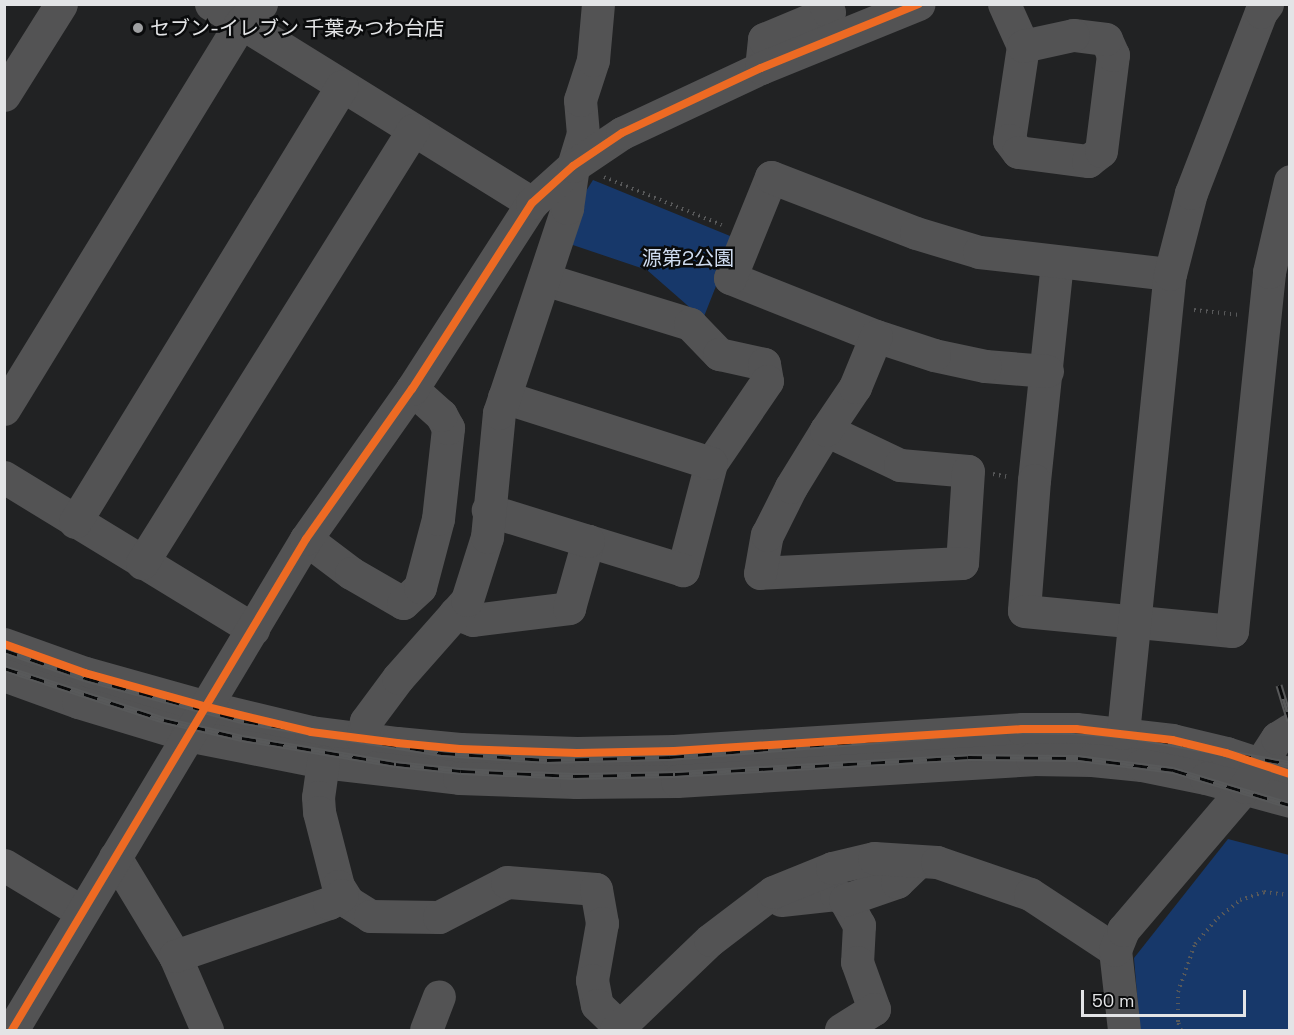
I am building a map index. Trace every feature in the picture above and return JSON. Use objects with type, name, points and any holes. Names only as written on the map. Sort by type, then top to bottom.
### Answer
[{"type":"street","points":[[4,95],[61,4]]},
{"type":"street","points":[[211,4],[251,14],[342,86],[532,203]]},
{"type":"street","points":[[362,738],[366,721],[398,678],[467,600],[487,537],[499,413],[567,208],[579,161],[583,134],[580,100],[593,60],[598,4]]},
{"type":"street","points":[[761,68],[764,39],[829,12],[825,4]]},
{"type":"street","points":[[1004,4],[1023,46]]},
{"type":"street","points":[[1123,734],[1170,274],[1191,193],[1261,12],[1268,4]]},
{"type":"street","points":[[12,1030],[306,539],[412,389],[532,203],[579,161],[622,133],[761,68],[907,7]]},
{"type":"street","points":[[4,409],[251,14]]},
{"type":"street","points":[[75,522],[342,86]]},
{"type":"street","points":[[142,562],[413,129]]},
{"type":"street","points":[[1047,371],[985,366],[934,355],[876,336],[730,278],[771,177],[937,239],[979,252],[1170,274]]},
{"type":"street","points":[[1057,262],[1034,480],[1024,611],[1232,631],[1269,272],[1290,181]]},
{"type":"street","points":[[488,510],[683,570],[711,463],[767,381],[764,364],[720,354],[690,324],[544,279]]},
{"type":"street","points":[[826,430],[900,465],[968,471],[962,563],[760,573],[767,535],[791,487],[826,430],[855,387],[876,336]]},
{"type":"street","points":[[306,539],[351,573],[403,603],[420,586],[438,519],[448,428],[441,415],[412,389]]},
{"type":"street","points":[[504,397],[711,463]]},
{"type":"street","points":[[4,477],[253,629]]},
{"type":"street","points":[[455,613],[473,620],[569,608],[588,541]]},
{"type":"street","points":[[4,644],[85,673],[207,707],[311,732],[460,749],[577,753],[674,751],[1022,729],[1076,729],[1183,743],[1226,753],[1251,775],[1290,801]]},
{"type":"street","points":[[4,675],[78,702],[187,735],[323,762],[459,778],[576,782],[677,782],[1009,760],[1082,760],[1251,775],[1290,774]]},
{"type":"street","points":[[1124,1030],[1114,950],[1130,920],[1251,775],[1277,738],[1290,730]]},
{"type":"street","points":[[323,762],[318,797],[319,812],[342,895],[370,916],[439,917],[507,882],[596,889],[602,923],[592,980],[597,1005],[617,1028],[710,940],[773,892],[843,866],[874,858],[937,862],[1030,894],[1114,950]]},
{"type":"street","points":[[115,857],[175,956],[207,1030]]},
{"type":"street","points":[[845,900],[897,882],[920,861]]},
{"type":"street","points":[[4,865],[82,912]]},
{"type":"street","points":[[759,902],[836,894],[845,900],[859,925],[856,962],[874,1009],[840,1030]]},
{"type":"street","points":[[175,956],[329,903],[342,895]]},
{"type":"street","points":[[426,1030],[439,996]]},
{"type":"path","points":[[579,161],[598,174],[748,235]]},
{"type":"path","points":[[1166,307],[1264,318]]},
{"type":"path","points":[[968,471],[1034,480]]},
{"type":"path","points":[[1181,1030],[1178,1022],[1178,992],[1195,944],[1218,918],[1240,900],[1264,892],[1290,895]]},
{"type":"green space","name":"源第2公園","points":[[593,180],[735,238],[703,319],[647,270],[561,241],[571,215]]},
{"type":"green space","points":[[1228,839],[1289,855],[1289,1030],[1140,1030],[1134,958]]},
{"type":"railway","points":[[4,650],[85,678],[244,721],[441,753],[547,760],[670,757],[1005,730],[1127,735],[1290,764]]},
{"type":"railway","points":[[4,668],[164,720],[242,738],[396,764],[461,771],[575,776],[675,774],[968,757],[1078,758],[1173,770],[1290,805]]},
{"type":"railway","points":[[1279,685],[1290,720]]},
{"type":"cycle path","points":[[12,1030],[306,539],[412,389],[532,203],[573,166],[622,133],[761,68],[919,4]]},
{"type":"cycle path","points":[[4,644],[85,673],[207,707],[311,732],[397,743],[460,749],[577,753],[674,751],[1022,729],[1076,729],[1172,740],[1226,753],[1290,774]]},
{"type":"place","name":"セブン-イレブン 千葉みつわ台店","points":[[138,28]]}]
